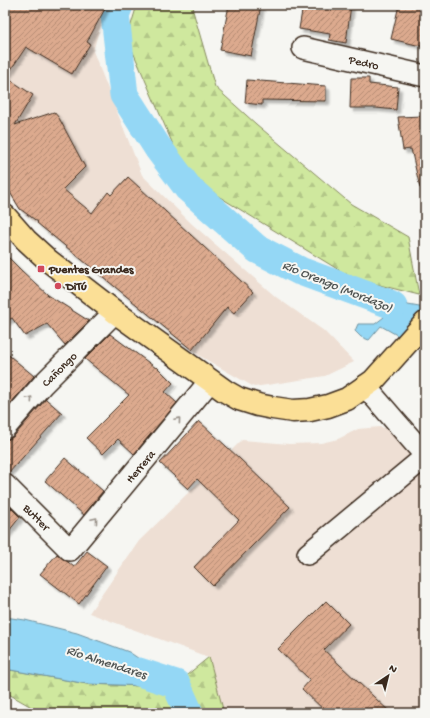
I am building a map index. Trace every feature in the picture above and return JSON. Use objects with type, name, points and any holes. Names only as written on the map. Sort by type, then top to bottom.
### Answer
[{"type":"main road","points":[[5,216],[26,240],[49,261],[115,312],[225,391],[239,399],[258,405],[293,411],[310,410],[328,406],[347,399],[372,381],[425,323]]},
{"type":"street","name":"Pedro","points":[[303,48],[425,76]]},
{"type":"street","name":"Cañongo","points":[[5,428],[43,384],[115,312]]},
{"type":"street","name":"Herrera","points":[[70,550],[210,381]]},
{"type":"street","points":[[308,554],[425,456],[396,422],[372,381]]},
{"type":"street","name":"Butter","points":[[5,485],[70,550]]},
{"type":"shaded area","points":[[5,5],[107,5],[93,51],[142,175],[192,224],[276,297],[324,331],[354,362],[325,376],[254,387],[198,355],[21,211],[5,188]]},
{"type":"shaded area","points":[[380,427],[404,432],[425,455],[425,713],[224,713],[208,657],[89,613],[139,541],[242,440],[289,444],[321,443],[338,439],[358,429]]},
{"type":"green space","points":[[137,5],[194,5],[193,11],[215,87],[256,124],[351,204],[408,237],[419,295],[352,278],[187,177],[127,38]]},
{"type":"green space","points":[[209,657],[224,713],[42,713],[5,692],[5,669],[87,684],[148,686],[176,684]]},
{"type":"water","points":[[359,282],[393,290],[403,302],[408,305],[425,308],[425,351],[381,326],[369,340],[361,337],[355,331],[358,324],[375,324],[384,317],[384,313],[377,311],[370,303],[355,301]]},
{"type":"water","points":[[5,617],[25,620],[77,633],[129,652],[176,684],[148,686],[87,684],[5,669]]},
{"type":"building","points":[[5,5],[107,5],[87,42],[90,44],[72,74],[26,47],[6,77],[33,95],[15,125],[54,112],[59,118],[85,167],[63,189],[92,213],[108,192],[111,195],[128,177],[253,292],[234,313],[227,307],[192,350],[37,223],[38,222],[20,209],[5,184]]},
{"type":"building","points":[[229,5],[261,5],[251,56],[220,50]]},
{"type":"building","points":[[303,5],[351,5],[346,43],[329,40],[330,34],[299,29]]},
{"type":"building","points":[[399,5],[425,5],[425,47],[391,39]]},
{"type":"building","points":[[351,78],[369,78],[369,84],[398,87],[396,110],[350,108]]},
{"type":"building","points":[[247,80],[326,86],[326,101],[262,100],[262,105],[245,103]]},
{"type":"building","points":[[423,116],[425,124],[425,188],[420,188],[411,149],[403,150],[398,117]]},
{"type":"building","points":[[5,254],[48,295],[89,321],[65,345],[47,324],[25,336],[12,318],[5,322]]},
{"type":"building","points":[[110,334],[156,368],[157,367],[173,383],[165,392],[177,403],[134,454],[118,439],[103,454],[86,438],[129,395],[85,359]]},
{"type":"building","points":[[5,352],[34,376],[5,410]]},
{"type":"building","points":[[46,399],[62,413],[8,474],[5,473],[5,440],[14,436]]},
{"type":"building","points":[[199,421],[290,507],[213,586],[194,567],[239,520],[197,479],[188,489],[160,463]]},
{"type":"building","points":[[65,458],[103,491],[84,515],[45,481]]},
{"type":"building","points":[[5,502],[20,517],[5,536]]},
{"type":"building","points":[[87,551],[107,566],[79,604],[40,574],[57,554],[74,567]]},
{"type":"building","points":[[326,601],[349,624],[324,650],[391,713],[327,713],[302,689],[310,680],[278,649]]},
{"type":"waterway","name":"Río Orengo (Mordazo)","points":[[119,5],[115,15],[124,95],[158,148],[188,188],[257,249],[300,271],[393,306]]},
{"type":"waterway","name":"Río Almendares","points":[[139,672],[176,684],[189,713]]},
{"type":"place","name":"Puentes Grandes","points":[[41,269]]},
{"type":"place","name":"DiTú","points":[[58,286]]}]
